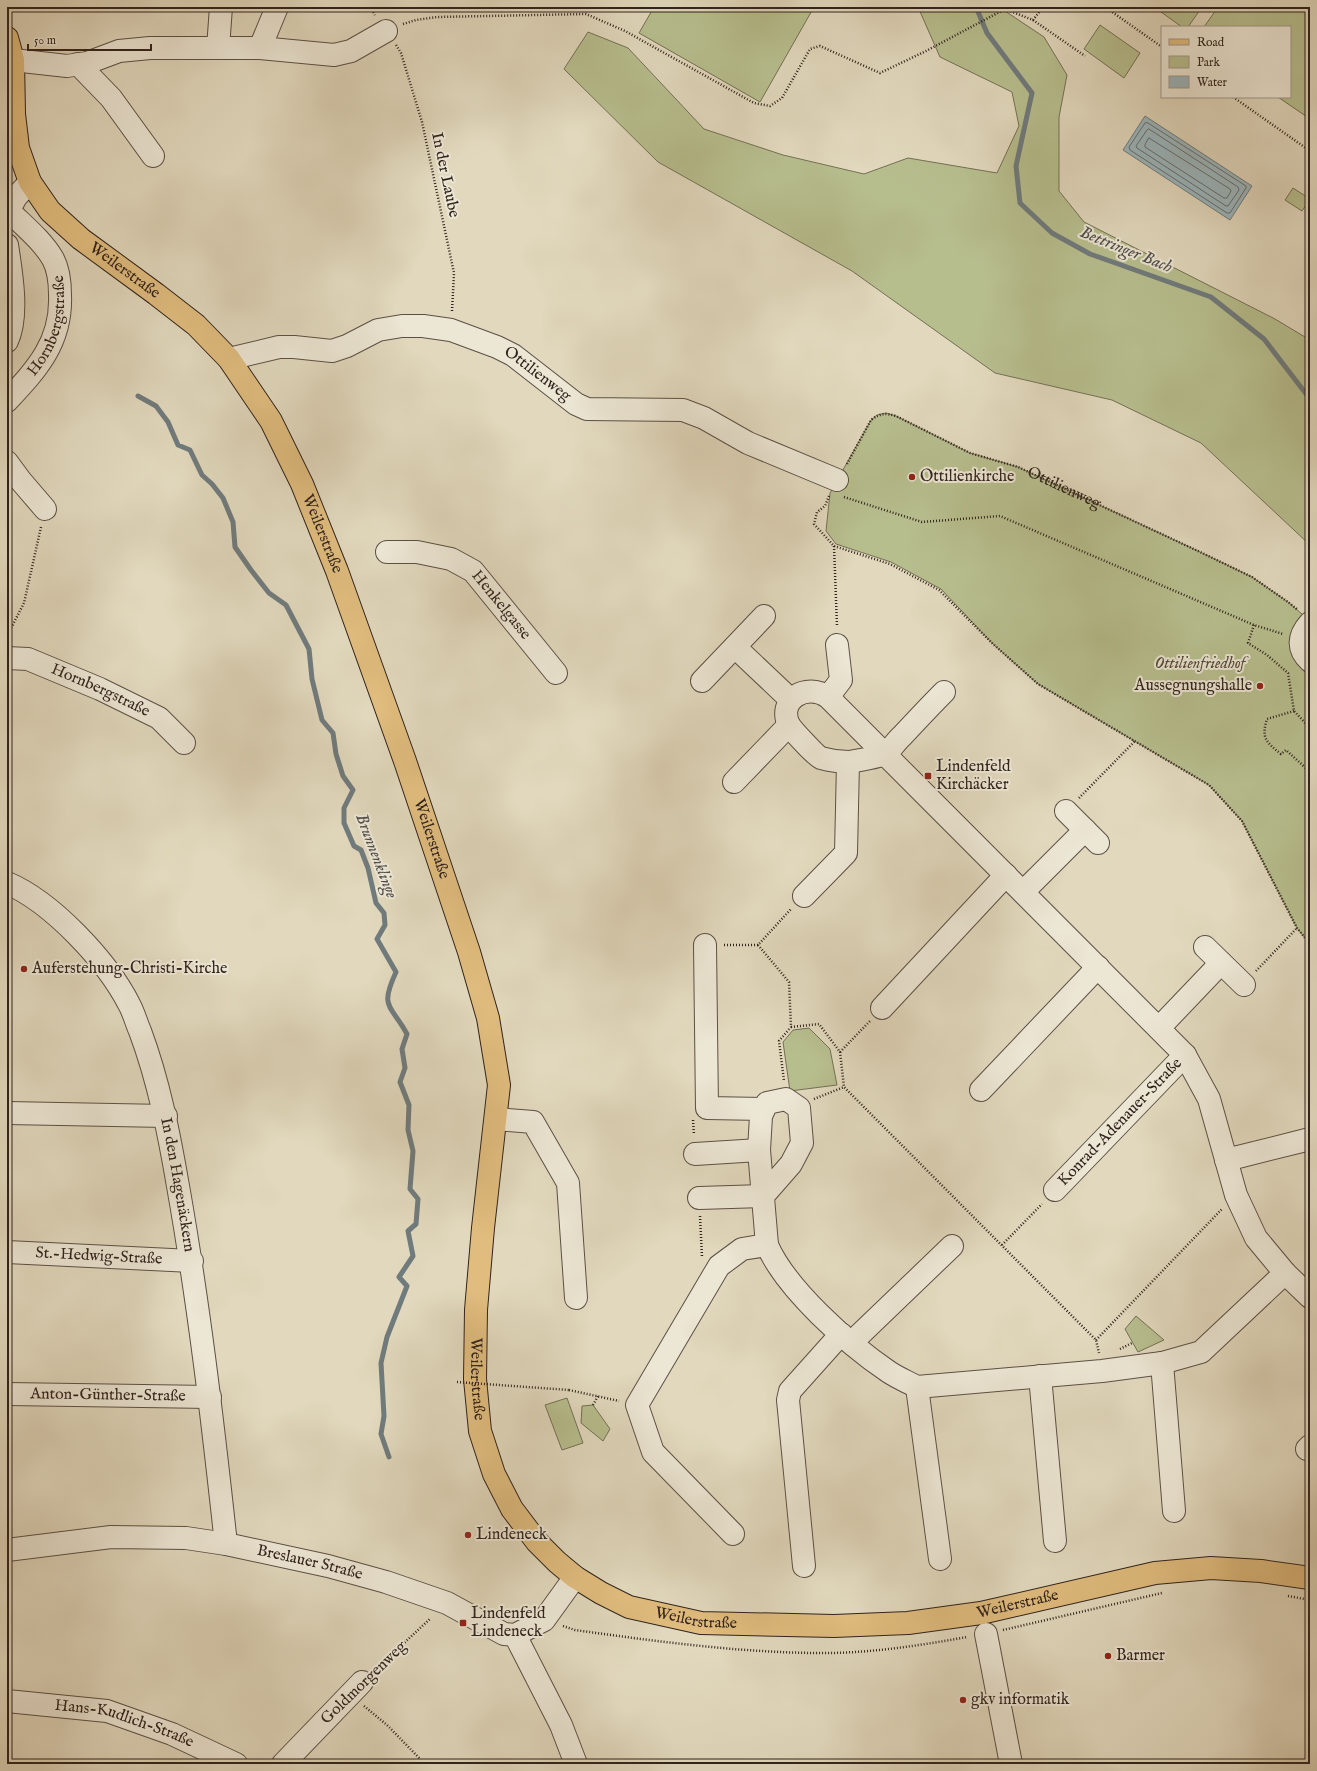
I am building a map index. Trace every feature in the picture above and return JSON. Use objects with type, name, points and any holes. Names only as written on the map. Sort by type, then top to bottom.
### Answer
[{"type":"main road","name":"Weilerstraße","points":[[7,38],[13,60],[11,113],[18,148],[30,182],[50,210],[81,239],[196,325],[230,359],[271,421],[302,484],[337,571],[405,762],[469,952],[488,1018],[499,1085],[483,1228],[476,1310],[475,1379],[480,1431],[494,1474],[512,1509],[537,1542],[575,1577],[601,1593],[629,1607],[701,1623],[834,1626],[908,1623],[981,1613],[1155,1573],[1211,1568],[1261,1571],[1310,1578]]},
{"type":"street","points":[[218,48],[221,7]]},
{"type":"street","points":[[260,48],[277,7]]},
{"type":"street","points":[[13,60],[67,66],[87,63],[119,51],[150,48],[260,48],[334,55],[351,51],[386,31]]},
{"type":"street","points":[[78,64],[110,98],[153,156]]},
{"type":"street","points":[[7,211],[30,182]]},
{"type":"street","name":"Hornbergstraße","points":[[7,211],[37,238],[54,260],[60,280],[61,306],[59,324],[49,350],[32,374],[7,401]]},
{"type":"street","points":[[7,245],[12,278],[13,307],[7,341]]},
{"type":"street","name":"Ottilienweg","points":[[230,359],[280,347],[332,351],[347,346],[378,330],[402,326],[423,326],[451,330],[497,347],[513,355],[576,404],[587,409],[683,410],[704,418],[748,443],[834,486]]},
{"type":"street","points":[[7,462],[45,509]]},
{"type":"street","name":"Henkelgasse","points":[[387,552],[418,552],[438,556],[451,560],[473,571],[556,673]]},
{"type":"street","points":[[702,681],[764,616]]},
{"type":"street","points":[[1303,624],[1300,646],[1304,656],[1310,661]]},
{"type":"street","points":[[828,697],[841,680],[838,645]]},
{"type":"street","points":[[735,647],[791,700],[787,716],[789,725],[794,732],[821,758],[848,762],[884,754],[944,692]]},
{"type":"street","name":"Hornbergstraße","points":[[7,658],[28,659],[120,699],[159,718],[184,743]]},
{"type":"street","name":"Konrad-Adenauer-Straße","points":[[791,700],[805,691],[813,690],[821,692],[828,697],[1185,1055],[1209,1099],[1236,1195],[1256,1238],[1285,1273],[1310,1297]]},
{"type":"street","points":[[734,782],[789,725]]},
{"type":"street","points":[[804,896],[846,853],[848,762]]},
{"type":"street","points":[[1023,892],[1092,837],[1066,811]]},
{"type":"street","points":[[882,1008],[1006,875]]},
{"type":"street","name":"In den Hagenäckern","points":[[7,884],[14,886],[53,911],[98,956],[129,1004],[152,1062],[166,1116],[192,1261],[210,1397],[226,1544]]},
{"type":"street","points":[[705,945],[707,1108],[764,1109]]},
{"type":"street","points":[[1205,947],[1244,985]]},
{"type":"street","points":[[1159,1028],[1221,963]]},
{"type":"street","points":[[981,1090],[1098,967]]},
{"type":"street","name":"Konrad-Adenauer-Straße","points":[[1056,1190],[1185,1055]]},
{"type":"street","points":[[699,1198],[763,1196],[791,1164],[802,1142],[792,1104],[767,1103],[761,1116],[759,1150],[763,1196],[767,1245],[773,1259],[785,1276],[814,1308],[846,1339],[890,1373],[917,1387],[1102,1372],[1162,1363],[1201,1352],[1285,1273]]},
{"type":"street","points":[[7,1113],[166,1116]]},
{"type":"street","points":[[496,1119],[533,1122],[568,1183],[576,1298]]},
{"type":"street","points":[[1226,1160],[1310,1139]]},
{"type":"street","points":[[695,1154],[759,1150]]},
{"type":"street","points":[[733,1534],[653,1452],[637,1405],[719,1266],[742,1249],[767,1245]]},
{"type":"street","points":[[804,1566],[788,1400],[790,1391],[846,1339],[952,1246]]},
{"type":"street","name":"St.-Hedwig-Straße","points":[[7,1252],[192,1261]]},
{"type":"street","points":[[1162,1363],[1174,1511]]},
{"type":"street","points":[[1040,1376],[1055,1541]]},
{"type":"street","points":[[917,1387],[940,1559]]},
{"type":"street","name":"Anton-Günther-Straße","points":[[7,1394],[210,1397]]},
{"type":"street","name":"Breslauer Straße","points":[[7,1550],[111,1537],[186,1538],[226,1544],[328,1566],[386,1582],[447,1603],[504,1634],[515,1635]]},
{"type":"street","points":[[575,1577],[544,1620],[515,1635],[562,1725],[576,1764]]},
{"type":"street","points":[[986,1634],[1011,1764]]},
{"type":"street","name":"Goldmorgenweg","points":[[283,1764],[356,1688]]},
{"type":"street","name":"Hans-Kudlich-Straße","points":[[7,1701],[107,1710],[172,1734],[236,1764]]},
{"type":"path","points":[[1033,20],[1043,7]]},
{"type":"path","points":[[1105,7],[1161,46]]},
{"type":"path","points":[[386,31],[416,20],[436,17],[586,14],[624,31],[754,103],[770,106],[782,98],[810,49],[820,46],[880,73],[926,51],[1005,9],[1033,20],[1085,56]]},
{"type":"path","name":"In der Laube","points":[[386,31],[401,53],[422,122],[454,273],[451,330]]},
{"type":"path","points":[[1235,98],[1310,151]]},
{"type":"path","name":"Ottilienweg","points":[[834,486],[871,420],[877,415],[886,413],[896,416],[970,453],[1018,467],[1198,551],[1252,578],[1288,602],[1303,624]]},
{"type":"path","points":[[1303,624],[1254,625],[1000,516],[922,522],[834,486],[825,506],[817,512],[814,524],[834,546],[890,564],[939,590],[993,644],[1038,684],[1209,785],[1242,821],[1298,928],[1310,944]]},
{"type":"path","points":[[7,636],[24,603],[45,509]]},
{"type":"path","points":[[834,546],[838,645]]},
{"type":"path","points":[[1254,625],[1248,643],[1267,655],[1288,673],[1294,711],[1310,728]]},
{"type":"path","points":[[1294,711],[1267,719],[1264,731],[1269,744],[1281,754],[1286,750],[1310,772]]},
{"type":"path","points":[[1066,811],[1135,741]]},
{"type":"path","points":[[705,945],[758,944],[804,896]]},
{"type":"path","points":[[1244,985],[1298,928]]},
{"type":"path","points":[[758,944],[789,982],[791,1027]]},
{"type":"path","points":[[840,1052],[882,1008]]},
{"type":"path","points":[[844,1087],[808,1101],[792,1104],[779,1041],[791,1027],[818,1024],[840,1052],[844,1087],[1096,1340],[1236,1195]]},
{"type":"path","points":[[1002,1245],[1056,1190]]},
{"type":"path","points":[[457,1382],[569,1390],[637,1405]]},
{"type":"path","points":[[593,1406],[598,1396]]},
{"type":"path","name":"Goldmorgenweg","points":[[356,1688],[447,1603]]},
{"type":"path","points":[[356,1688],[387,1725],[425,1764]]},
{"type":"green space","points":[[654,7],[814,7],[760,102],[639,33]]},
{"type":"green space","points":[[918,7],[999,7],[1044,37],[1067,75],[1059,117],[1059,191],[1084,222],[1275,319],[1310,340],[1310,545],[1201,443],[1112,400],[995,373],[852,271],[658,162],[564,69],[588,32],[628,48],[704,129],[783,155],[864,174],[908,158],[997,173],[1019,126],[1012,92],[940,57]]},
{"type":"green space","points":[[1154,7],[1202,7],[1189,26],[1181,26]]},
{"type":"green space","points":[[1218,7],[1310,7],[1310,119],[1279,98],[1291,98],[1291,26],[1205,26]]},
{"type":"green space","points":[[1100,25],[1140,53],[1124,78],[1084,49]]},
{"type":"green space","points":[[1293,188],[1310,199],[1302,211],[1285,200]]},
{"type":"green space","name":"Ottilienfriedhof","points":[[886,413],[896,416],[970,453],[1018,467],[1252,577],[1288,602],[1310,621],[1310,944],[1297,928],[1242,821],[1209,785],[1038,684],[993,644],[941,589],[891,562],[836,544],[826,531],[830,493],[871,420],[877,415]]},
{"type":"green space","points":[[809,1028],[830,1049],[837,1085],[790,1091],[783,1042],[793,1030]]},
{"type":"green space","points":[[1136,1316],[1164,1340],[1138,1352],[1125,1329]]},
{"type":"green space","points":[[567,1398],[583,1443],[562,1450],[545,1405]]},
{"type":"green space","points":[[593,1405],[610,1429],[603,1441],[581,1423],[582,1406]]},
{"type":"water","points":[[1145,116],[1252,186],[1230,220],[1123,150]]},
{"type":"waterway","name":"Bettringer Bach","points":[[976,7],[987,33],[1032,93],[1016,166],[1020,203],[1052,233],[1090,254],[1211,297],[1264,339],[1310,399]]},
{"type":"waterway","name":"Brunnenklinge","points":[[138,396],[156,406],[168,422],[178,445],[190,450],[202,475],[212,484],[223,498],[233,522],[235,547],[269,593],[286,605],[309,649],[312,679],[322,720],[333,733],[336,754],[343,776],[353,790],[344,808],[344,823],[354,846],[361,850],[368,868],[376,903],[384,913],[385,925],[377,939],[396,972],[388,993],[389,1006],[407,1034],[402,1049],[405,1068],[400,1082],[409,1105],[408,1130],[413,1151],[410,1189],[418,1199],[416,1224],[408,1231],[413,1256],[399,1277],[407,1286],[387,1337],[381,1363],[384,1416],[381,1434],[389,1457]]},
{"type":"place","name":"Ottilienkirche","points":[[912,477]]},
{"type":"place","name":"Aussegnungshalle","points":[[1260,686]]},
{"type":"place","name":"Lindenfeld Kirchäcker","points":[[928,776]]},
{"type":"place","name":"Auferstehung-Christi-Kirche","points":[[24,969]]},
{"type":"place","name":"Lindeneck","points":[[468,1535]]},
{"type":"place","name":"Lindenfeld Lindeneck","points":[[463,1623]]},
{"type":"place","name":"Barmer","points":[[1108,1656]]},
{"type":"place","name":"gkv informatik","points":[[963,1700]]}]
